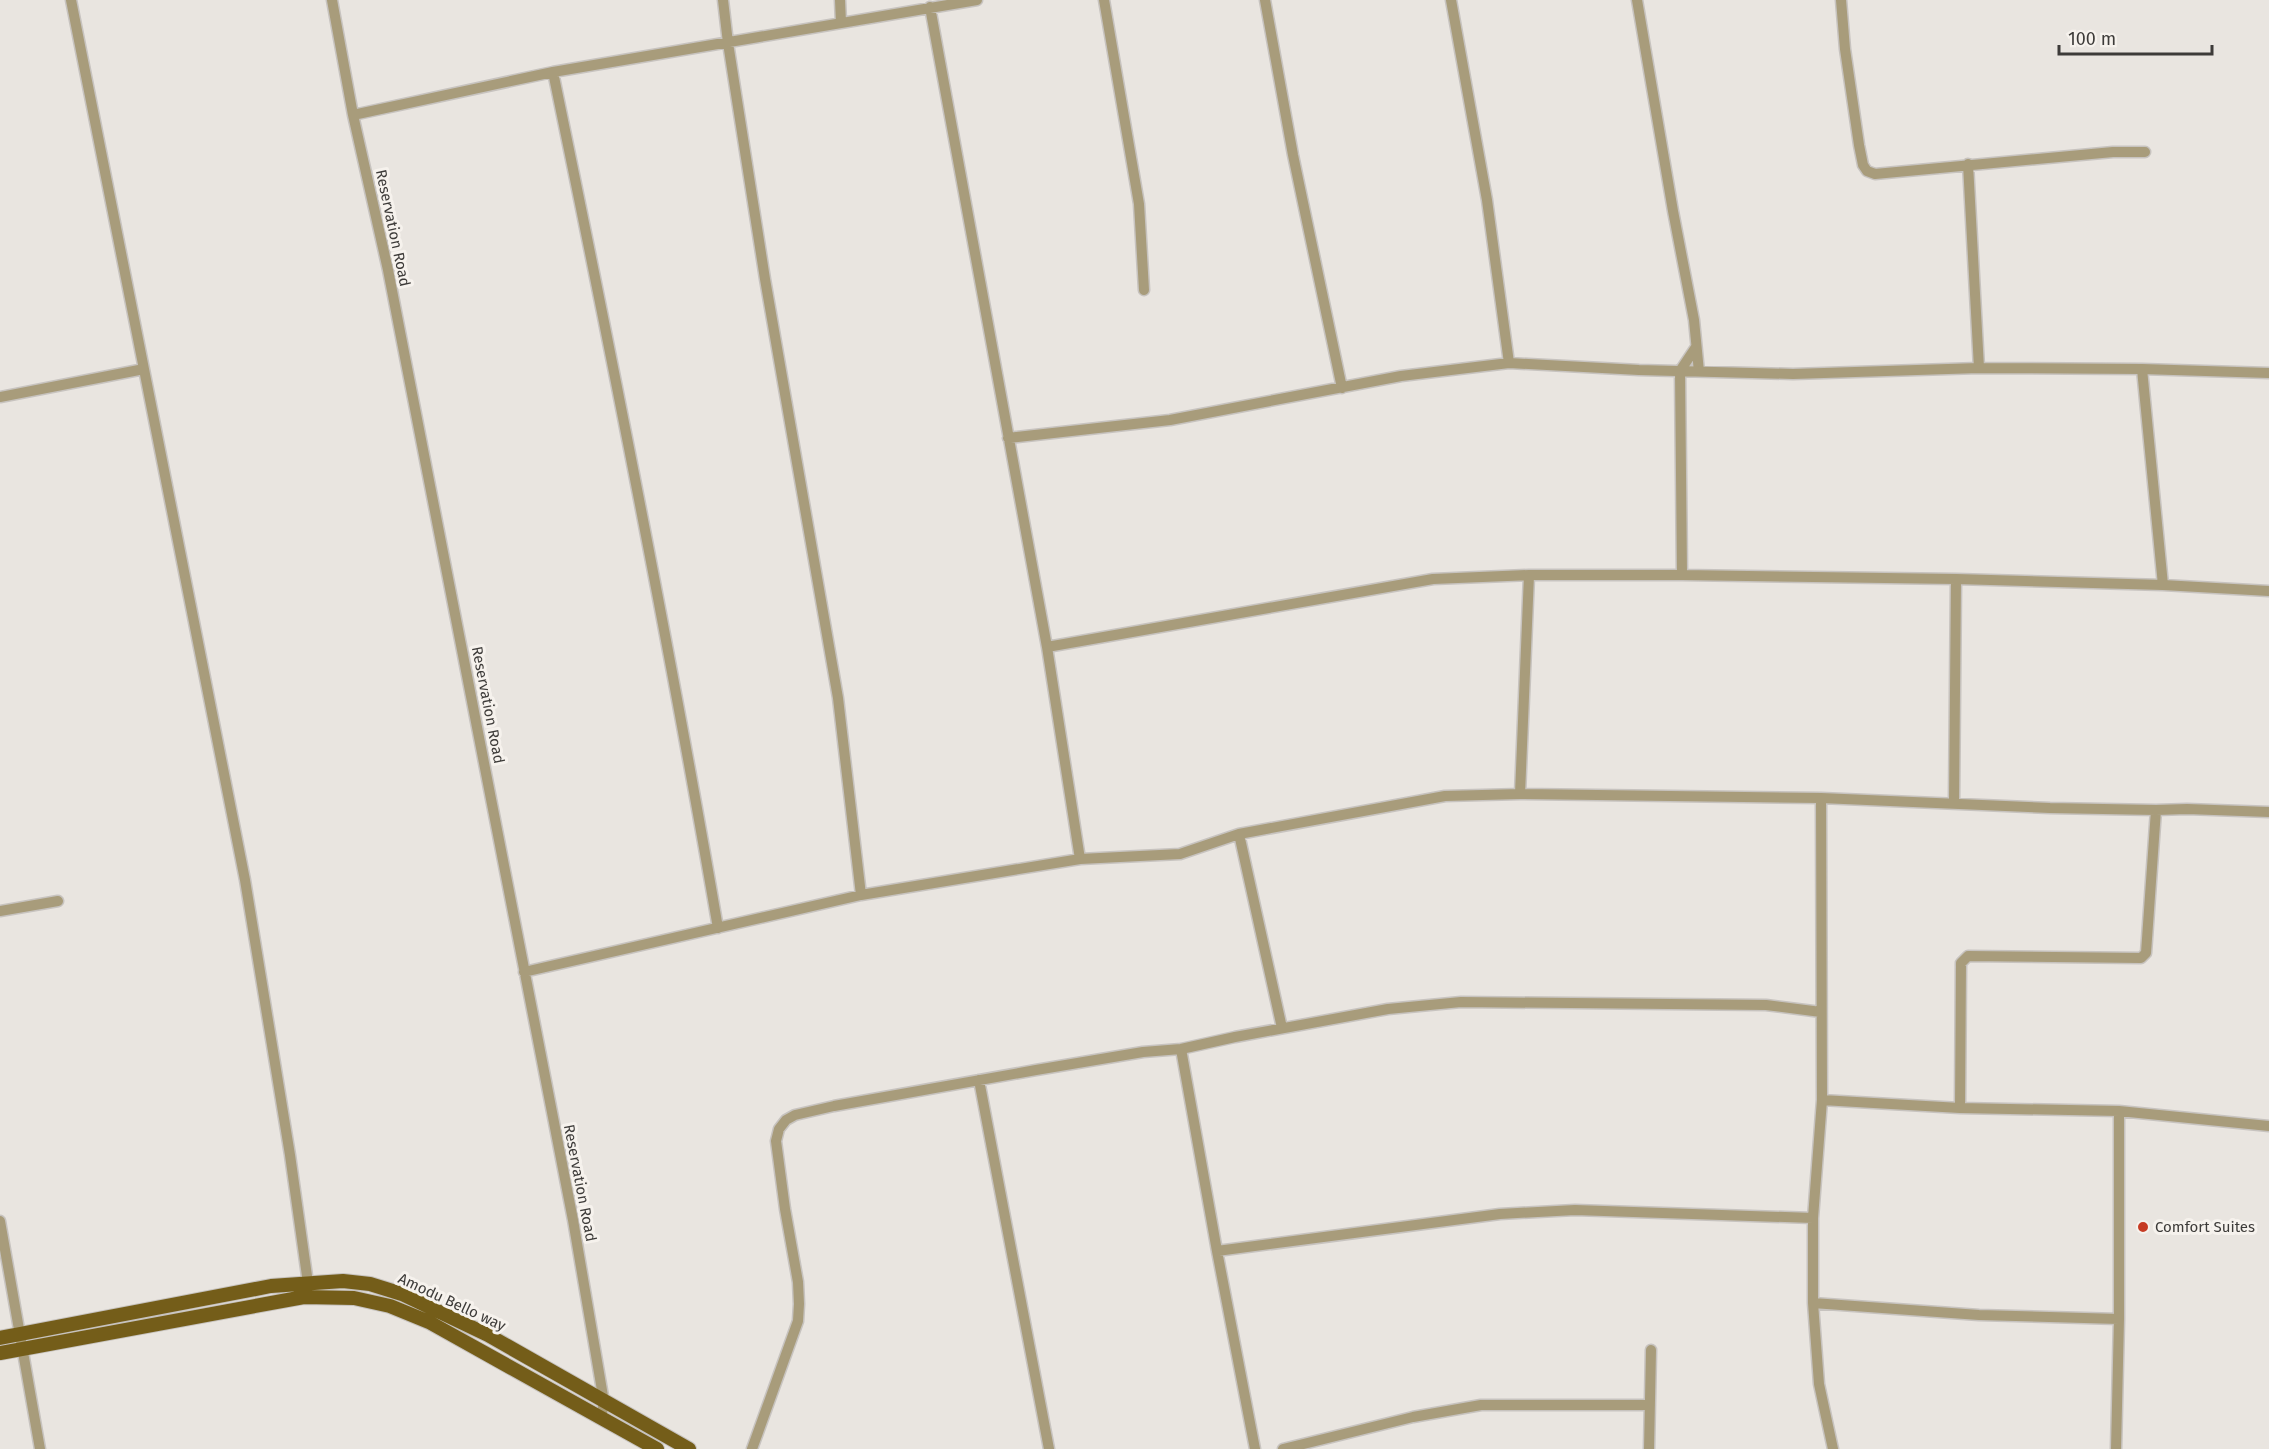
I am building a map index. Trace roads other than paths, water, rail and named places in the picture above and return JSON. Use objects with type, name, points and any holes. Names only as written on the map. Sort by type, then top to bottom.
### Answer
[{"type":"main road","name":"Amodu Bello way","points":[[0,1353],[22,1341],[271,1286],[343,1281],[370,1284],[402,1294],[488,1335],[689,1449]]},
{"type":"main road","name":"Amodu Bello way","points":[[0,1338],[22,1341],[304,1297],[354,1298],[390,1306],[429,1322],[657,1449]]},
{"type":"street","points":[[70,0],[245,880],[290,1155],[308,1283]]},
{"type":"street","name":"Reservation Road","points":[[332,0],[353,115],[388,270],[573,1220],[604,1402],[601,1418]]},
{"type":"street","points":[[723,0],[765,279],[838,698],[861,895]]},
{"type":"street","points":[[840,0],[841,23]]},
{"type":"street","points":[[353,115],[553,72],[976,0]]},
{"type":"street","points":[[1104,0],[1138,204],[1144,290]]},
{"type":"street","points":[[1265,0],[1293,155],[1342,388]]},
{"type":"street","points":[[1450,0],[1487,200],[1509,363]]},
{"type":"street","points":[[1637,0],[1694,320],[1699,372]]},
{"type":"street","points":[[1841,0],[1845,49],[1859,145],[1863,165],[1867,171],[1875,174],[2113,152],[2145,152]]},
{"type":"street","points":[[930,7],[1047,647],[1080,859]]},
{"type":"street","points":[[553,72],[658,595],[718,928]]},
{"type":"street","points":[[1968,165],[1979,368]]},
{"type":"street","points":[[1682,575],[1680,371],[1696,347]]},
{"type":"street","points":[[1008,438],[1170,420],[1401,376],[1509,363],[1793,374],[1979,368],[2142,369],[2269,373]]},
{"type":"street","points":[[0,397],[144,369]]},
{"type":"street","points":[[2142,369],[2163,585]]},
{"type":"street","points":[[1047,647],[1433,579],[1529,575],[1682,575],[1956,579],[2163,585],[2269,591]]},
{"type":"street","points":[[1520,794],[1529,575]]},
{"type":"street","points":[[1954,803],[1956,579]]},
{"type":"street","points":[[524,972],[861,895],[1080,859],[1180,854],[1239,834],[1445,796],[1520,794],[1821,798],[2050,808],[2156,810],[2187,808],[2269,812]]},
{"type":"street","points":[[1821,798],[1822,1100],[1813,1218],[1813,1303],[1819,1384],[1833,1449]]},
{"type":"street","points":[[1960,1108],[1961,963],[1968,956],[2141,958],[2146,953],[2156,810]]},
{"type":"street","points":[[1239,834],[1282,1028]]},
{"type":"street","points":[[0,911],[58,901]]},
{"type":"street","points":[[753,1449],[798,1321],[800,1304],[784,1209],[776,1141],[779,1129],[786,1120],[806,1112],[979,1080],[1143,1053],[1181,1050],[1282,1028],[1388,1009],[1461,1002],[1766,1005],[1821,1012]]},
{"type":"street","points":[[1181,1050],[1216,1251],[1255,1449]]},
{"type":"street","points":[[979,1080],[1049,1449]]},
{"type":"street","points":[[1822,1100],[1960,1108],[2119,1111],[2269,1126]]},
{"type":"street","points":[[2116,1449],[2119,1319],[2119,1111]]},
{"type":"street","points":[[1216,1251],[1500,1214],[1575,1210],[1813,1218]]},
{"type":"street","points":[[0,1221],[40,1449]]},
{"type":"street","points":[[1813,1303],[1979,1315],[2119,1319]]},
{"type":"street","points":[[1649,1449],[1652,1350]]},
{"type":"street","points":[[1282,1449],[1413,1417],[1481,1405],[1650,1405]]},
{"type":"place","name":"Comfort Suites","points":[[2143,1227]]}]
